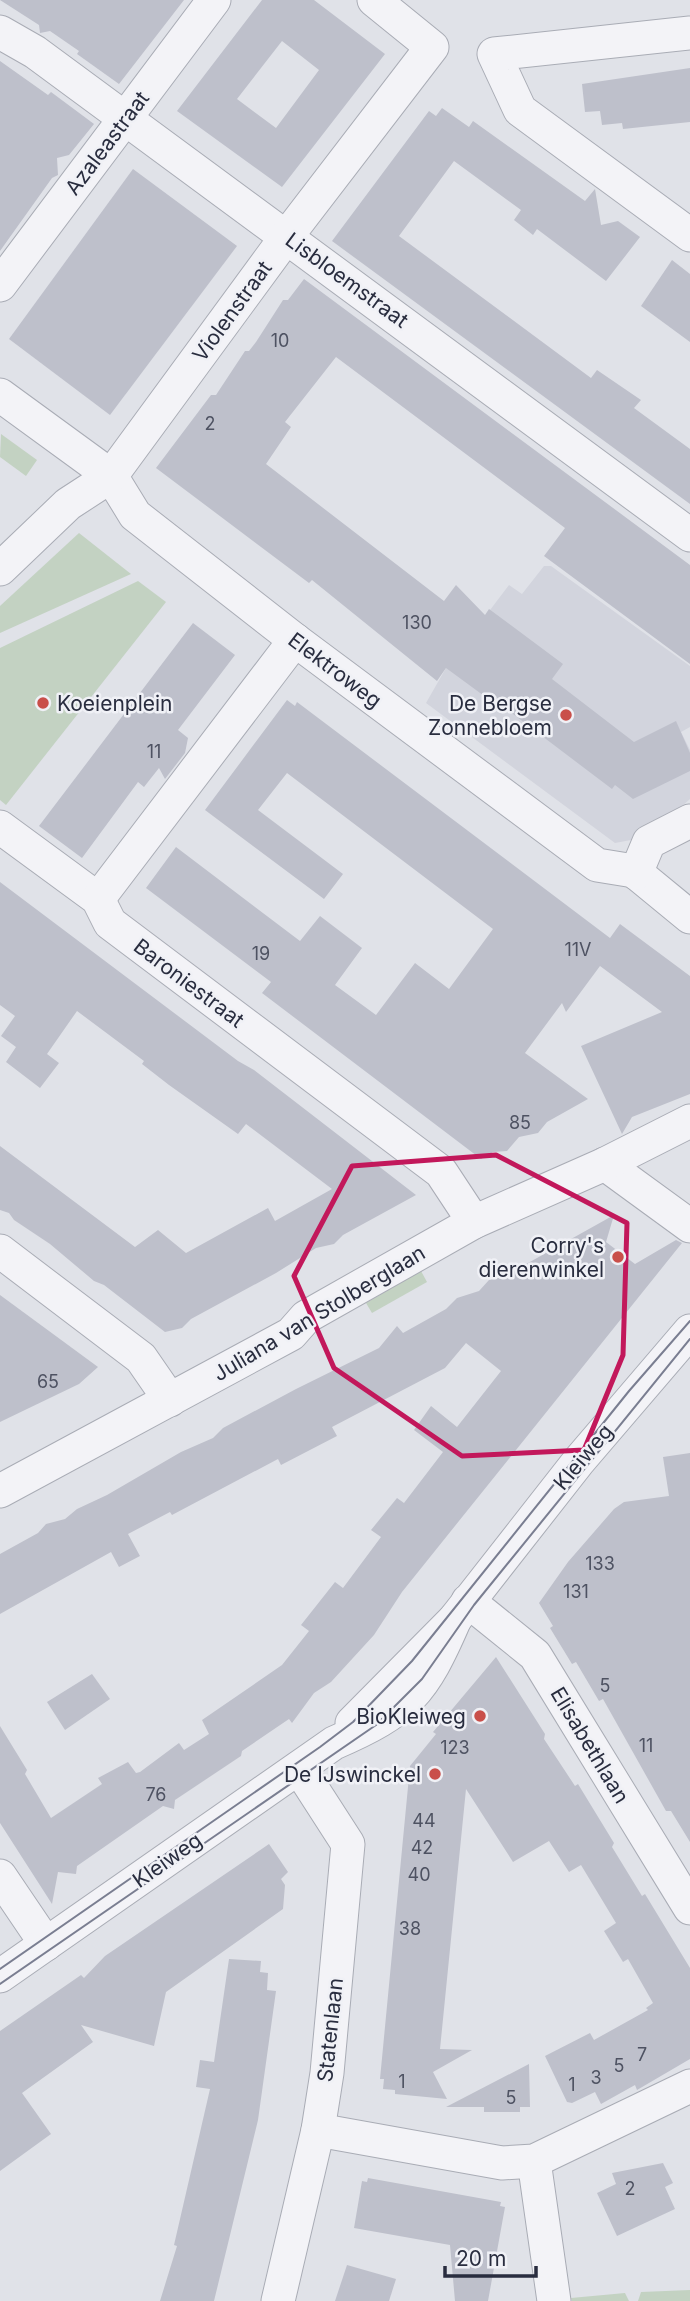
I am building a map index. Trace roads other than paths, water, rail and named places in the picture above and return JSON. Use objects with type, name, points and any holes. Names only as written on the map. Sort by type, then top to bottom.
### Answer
[{"type":"street","name":"Azaleastraat","points":[[0,285],[214,0]]},
{"type":"street","name":"Violenstraat","points":[[0,569],[68,504],[111,475],[287,236],[432,47],[374,0]]},
{"type":"street","name":"Lisbloemstraat","points":[[0,32],[35,52],[690,535]]},
{"type":"street","points":[[690,33],[494,54],[520,110],[690,235]]},
{"type":"street","name":"Elektroweg","points":[[0,394],[111,475],[135,515],[296,640],[597,865],[635,872],[690,917]]},
{"type":"street","points":[[98,899],[296,640]]},
{"type":"street","points":[[635,872],[649,842],[690,821]]},
{"type":"street","name":"Baroniestraat","points":[[0,827],[98,899],[110,923],[441,1172],[474,1222]]},
{"type":"street","name":"Juliana van Stolberglaan","points":[[0,1491],[291,1334],[306,1317],[474,1222],[605,1164],[690,1121]]},
{"type":"street","points":[[605,1164],[690,1226]]},
{"type":"street","points":[[0,1251],[141,1357],[170,1400]]},
{"type":"street","name":"Kleiweg","points":[[0,1976],[334,1743],[461,1610],[578,1462],[690,1331]]},
{"type":"street","name":"Elisabethlaan","points":[[461,1610],[536,1654],[690,1908]]},
{"type":"street","name":"Statenlaan","points":[[278,2301],[318,2130],[327,2073],[348,1844],[299,1768]]},
{"type":"street","points":[[0,1876],[46,1944]]},
{"type":"street","points":[[318,2130],[502,2163],[534,2161],[690,2086]]},
{"type":"street","points":[[534,2161],[554,2301]]},
{"type":"tram line","points":[[0,1969],[353,1722],[412,1661],[629,1391],[690,1321]]},
{"type":"tram line","points":[[0,1984],[376,1725],[422,1679],[474,1605],[690,1339]]},
{"type":"place","name":"Koeienplein","points":[[43,703]]},
{"type":"place","name":"De Bergse Zonnebloem","points":[[566,715]]},
{"type":"place","name":"Corry's dierenwinkel","points":[[618,1257]]},
{"type":"place","name":"BioKleiweg","points":[[480,1716]]},
{"type":"place","name":"De IJswinckel","points":[[435,1774]]}]
